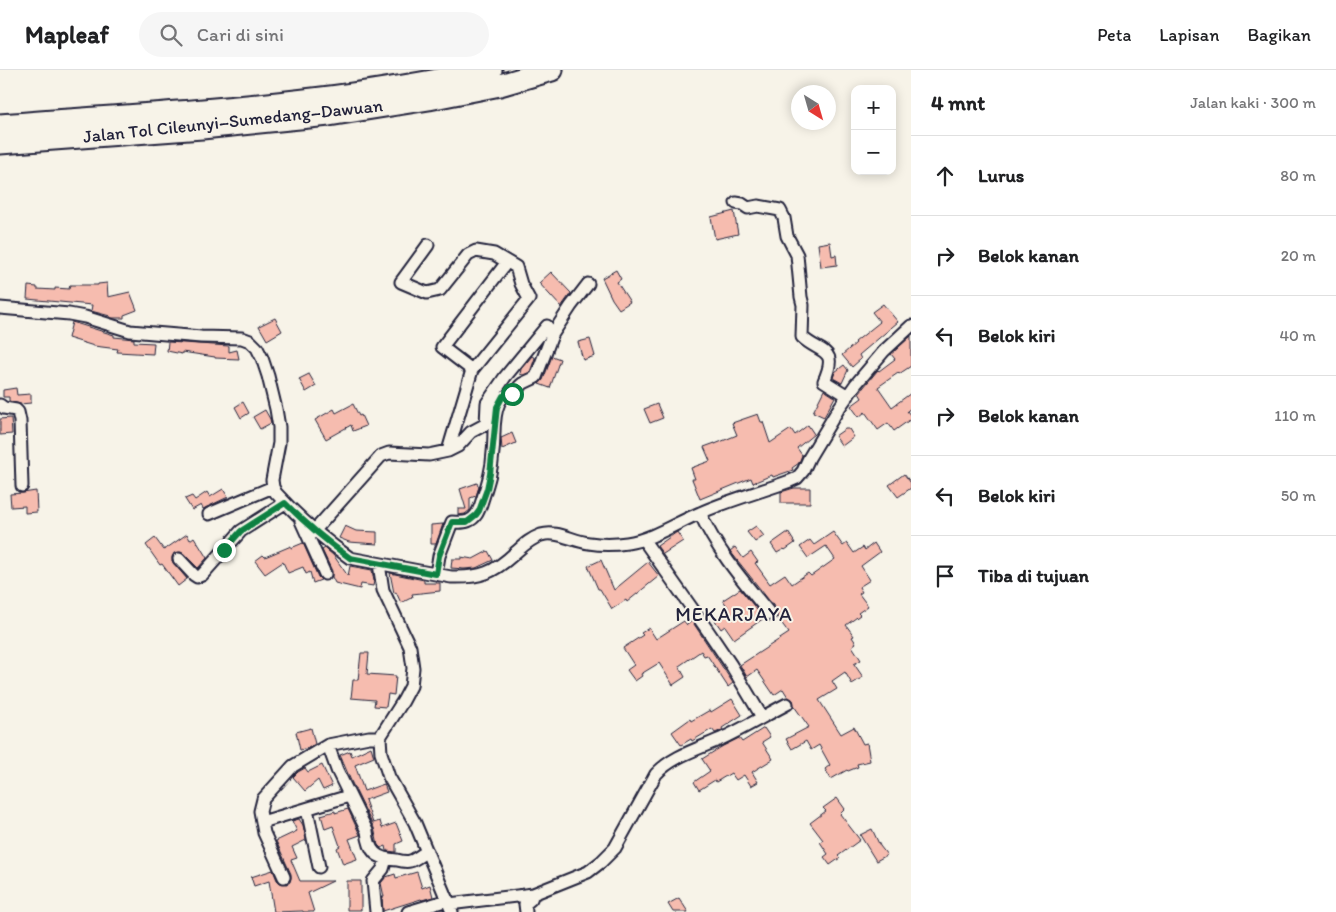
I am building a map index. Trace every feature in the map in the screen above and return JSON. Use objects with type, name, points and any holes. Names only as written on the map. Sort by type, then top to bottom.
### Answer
[{"type":"highway","name":"Jalan Tol Cileunyi–Sumedang–Dawuan","points":[[0,125],[201,111],[324,98],[424,83],[491,70]]},
{"type":"highway","name":"Jalan Tol Cileunyi–Sumedang–Dawuan","points":[[0,143],[202,128],[329,115],[429,99],[500,85],[552,70]]},
{"type":"street","points":[[736,204],[742,204],[748,208],[758,206],[780,210],[784,218],[787,236],[797,255],[803,305],[802,337],[814,346],[822,349],[828,355],[829,369],[824,381],[848,396]]},
{"type":"street","points":[[428,245],[401,282],[427,293],[440,290],[468,255],[476,251],[494,254],[516,267],[521,284],[529,299],[472,370],[448,451]]},
{"type":"street","points":[[472,370],[442,347],[507,262]]},
{"type":"street","points":[[436,574],[439,556],[452,522],[467,522],[479,511],[490,474],[494,452],[497,407],[500,401],[503,396],[512,394],[522,384],[536,377],[552,335],[570,306],[588,284]]},
{"type":"street","points":[[0,308],[69,314],[130,331],[201,337],[242,338],[250,341],[257,348],[264,364],[274,401],[279,427],[279,443],[272,480],[276,493],[285,503],[301,519],[350,558],[451,577],[468,578],[488,573],[503,564],[529,540],[543,535],[555,534],[587,543],[627,543],[643,539],[700,513],[739,498],[797,478],[856,384],[884,351],[911,326]]},
{"type":"street","points":[[315,530],[381,456],[389,453],[429,455],[448,451],[458,446],[471,432],[486,424],[487,403],[505,377],[547,326]]},
{"type":"street","points":[[0,405],[18,412],[20,421],[22,486]]},
{"type":"street","points":[[210,514],[273,487]]},
{"type":"street","points":[[179,559],[194,575],[197,577],[202,575],[241,531],[285,503]]},
{"type":"street","points":[[700,513],[707,529],[725,557],[770,614]]},
{"type":"street","points":[[301,519],[325,574]]},
{"type":"street","points":[[643,539],[699,620],[708,630],[762,717]]},
{"type":"street","points":[[378,564],[383,590],[410,647],[413,668],[411,686],[380,737],[381,753],[390,777],[415,824],[450,905]]},
{"type":"street","points":[[408,912],[533,894],[588,872],[614,848],[661,768],[671,761],[725,737],[787,704]]},
{"type":"street","points":[[284,877],[264,833],[260,811],[263,799],[294,766],[328,744],[380,737]]},
{"type":"street","points":[[328,744],[337,770],[367,831],[368,842],[372,851],[386,859],[410,861],[427,851]]},
{"type":"street","points":[[262,822],[349,796]]},
{"type":"street","points":[[308,809],[319,868]]},
{"type":"street","points":[[376,912],[373,881],[383,869],[386,859]]},
{"type":"street","points":[[526,912],[524,904],[531,899],[533,894]]},
{"type":"building","points":[[734,211],[738,234],[715,239],[711,217]]},
{"type":"building","points":[[830,242],[832,256],[836,255],[837,265],[821,267],[818,244]]},
{"type":"building","points":[[616,270],[621,279],[617,282],[630,302],[619,309],[602,278]]},
{"type":"building","points":[[551,272],[571,293],[561,307],[539,283]]},
{"type":"building","points":[[107,283],[108,297],[130,292],[137,310],[124,315],[124,318],[112,318],[91,311],[92,305],[27,299],[28,286],[37,287],[37,289],[55,290],[55,288],[69,289],[70,285],[98,285]]},
{"type":"building","points":[[883,304],[898,322],[859,355],[861,359],[852,367],[842,355],[880,322],[872,312]]},
{"type":"building","points":[[275,318],[282,331],[267,340],[259,326]]},
{"type":"building","points":[[72,322],[114,335],[114,337],[134,339],[134,342],[154,343],[153,354],[117,352],[118,349],[94,346],[68,338]]},
{"type":"building","points":[[911,336],[911,366],[878,387],[892,407],[911,393],[911,408],[907,411],[911,419],[894,431],[888,423],[878,430],[865,412],[859,417],[851,406],[862,398],[859,393],[877,371],[895,359],[891,354]]},
{"type":"building","points":[[590,339],[595,356],[583,360],[578,342]]},
{"type":"building","points":[[168,342],[229,346],[229,352],[237,350],[239,359],[215,358],[167,351]]},
{"type":"building","points":[[532,356],[535,358],[530,372],[523,375],[520,374],[521,369]]},
{"type":"building","points":[[552,356],[560,359],[550,388],[539,384],[543,380]]},
{"type":"building","points":[[844,365],[848,370],[842,383],[833,378],[835,372]]},
{"type":"building","points":[[309,374],[316,386],[306,392],[299,379]]},
{"type":"building","points":[[16,388],[17,395],[31,394],[31,403],[20,404],[9,401],[9,397],[3,397],[3,390]]},
{"type":"building","points":[[824,390],[835,397],[824,417],[813,412]]},
{"type":"building","points":[[243,402],[249,413],[241,418],[235,407]]},
{"type":"building","points":[[353,404],[366,426],[353,431],[351,425],[326,439],[315,420],[334,409],[336,413]]},
{"type":"building","points":[[657,404],[663,418],[650,423],[644,409]]},
{"type":"building","points":[[265,410],[271,423],[260,429],[253,417]]},
{"type":"building","points":[[758,414],[761,422],[763,422],[770,443],[791,429],[795,435],[808,425],[814,434],[797,448],[802,455],[799,463],[792,468],[793,470],[773,477],[772,475],[753,483],[751,478],[700,499],[692,479],[695,479],[691,468],[710,461],[704,447],[737,435],[732,423]]},
{"type":"building","points":[[11,418],[12,434],[0,435],[0,419]]},
{"type":"building","points":[[845,429],[849,429],[854,437],[842,446],[835,436]]},
{"type":"building","points":[[512,433],[516,443],[502,449],[501,438]]},
{"type":"building","points":[[904,474],[911,483],[911,488],[898,497],[889,485]]},
{"type":"building","points":[[477,483],[479,487],[476,496],[470,498],[470,510],[465,514],[458,515],[458,509],[466,509],[460,489]]},
{"type":"building","points":[[794,488],[810,488],[810,503],[781,503],[781,492]]},
{"type":"building","points":[[223,489],[228,497],[203,509],[201,505],[192,510],[185,499],[192,496],[195,500],[207,492],[210,497]]},
{"type":"building","points":[[36,491],[37,512],[25,513],[25,506],[11,507],[10,494]]},
{"type":"building","points":[[443,524],[436,544],[431,544],[431,525]]},
{"type":"building","points":[[345,526],[356,531],[377,532],[377,544],[349,542],[339,538]]},
{"type":"building","points":[[756,526],[764,536],[755,542],[747,532]]},
{"type":"building","points":[[677,532],[683,541],[663,554],[657,546]]},
{"type":"building","points":[[788,532],[795,543],[777,553],[771,544]]},
{"type":"building","points":[[833,532],[843,546],[847,543],[854,553],[863,547],[865,550],[874,543],[880,552],[861,566],[870,580],[859,587],[862,592],[859,594],[868,606],[858,613],[860,615],[846,625],[854,636],[852,637],[856,643],[852,646],[861,660],[854,664],[863,677],[852,684],[845,672],[832,681],[837,689],[819,700],[841,734],[854,727],[863,744],[867,743],[870,761],[857,764],[858,767],[847,770],[831,779],[825,769],[830,765],[819,745],[811,750],[806,741],[792,749],[786,739],[809,727],[794,706],[793,700],[788,697],[783,689],[774,695],[757,670],[747,677],[740,665],[789,633],[777,617],[776,609],[730,551],[735,547],[743,558],[751,552],[758,562],[755,563],[770,584],[785,574],[792,584],[808,573],[811,576],[835,559],[826,546],[808,558],[800,547],[810,540],[814,545]]},
{"type":"building","points":[[187,534],[190,540],[194,537],[207,558],[198,568],[181,552],[174,553],[172,561],[187,579],[178,586],[146,545],[155,538],[164,550]]},
{"type":"building","points":[[303,543],[321,580],[313,583],[310,572],[306,574],[303,567],[288,573],[283,562],[265,574],[255,561],[263,555],[265,557]]},
{"type":"building","points":[[325,548],[334,556],[348,576],[350,566],[372,570],[373,586],[361,584],[360,589],[335,583],[332,571],[322,550]]},
{"type":"building","points":[[488,551],[493,560],[476,568],[451,568],[452,559],[461,559],[461,557],[473,559]]},
{"type":"building","points":[[601,560],[614,590],[648,562],[659,576],[627,602],[626,600],[612,609],[600,589],[598,589],[588,566]]},
{"type":"building","points":[[390,573],[424,580],[424,583],[440,583],[440,591],[412,594],[413,597],[401,603],[396,592],[394,593]]},
{"type":"building","points":[[740,589],[764,618],[734,639],[725,626],[721,629],[714,619],[729,609],[723,600]]},
{"type":"building","points":[[684,621],[687,625],[692,621],[733,683],[728,687],[707,655],[704,656],[701,651],[679,666],[685,677],[673,685],[659,663],[641,674],[642,676],[635,681],[627,670],[634,665],[623,648],[643,635],[641,633],[649,628],[656,639]]},
{"type":"building","points":[[361,653],[369,653],[367,674],[396,676],[394,695],[388,694],[386,707],[374,706],[375,700],[351,698],[353,680],[358,680]]},
{"type":"building","points":[[732,699],[742,715],[722,728],[723,730],[715,733],[712,729],[681,745],[672,732],[690,719],[691,721],[710,710],[711,712]]},
{"type":"building","points":[[311,728],[315,744],[300,750],[296,732]]},
{"type":"building","points":[[764,728],[770,737],[762,742],[773,759],[752,772],[758,782],[751,786],[744,775],[736,780],[731,773],[699,790],[694,782],[710,771],[702,759],[739,738],[742,742]]},
{"type":"building","points":[[371,747],[374,757],[355,765],[364,791],[384,784],[387,792],[365,800],[373,823],[380,821],[382,828],[396,823],[403,841],[396,844],[396,852],[387,851],[386,846],[381,848],[378,845],[374,828],[340,755],[350,751],[352,756]]},
{"type":"building","points":[[322,765],[332,786],[323,790],[318,780],[305,791],[293,777],[305,768],[308,772]]},
{"type":"building","points":[[837,798],[845,809],[840,814],[860,840],[838,856],[840,858],[830,865],[824,857],[828,854],[820,842],[823,840],[810,823],[826,811],[823,808]]},
{"type":"building","points":[[348,809],[360,835],[349,839],[357,859],[343,864],[337,848],[340,846],[333,826],[325,829],[321,815]]},
{"type":"building","points":[[299,819],[303,825],[306,840],[292,847],[297,858],[291,860],[300,881],[333,881],[308,893],[314,912],[274,912],[269,881],[254,886],[251,877],[273,870],[280,883],[287,884],[290,882],[291,874],[276,841],[297,831],[292,821]]},
{"type":"building","points":[[872,829],[880,846],[887,855],[876,861],[860,835]]},
{"type":"building","points":[[417,872],[422,888],[430,885],[433,897],[383,911],[382,897],[384,897],[381,883],[386,877],[395,874],[396,878]]},
{"type":"building","points":[[347,881],[361,881],[361,910],[347,910]]},
{"type":"building","points":[[679,898],[688,912],[673,912],[668,904]]},
{"type":"district","name":"MEKARJAYA","points":[[734,614]]},
{"type":"route","points":[[224,550],[241,531],[285,503],[301,519],[350,558],[436,574],[439,556],[452,522],[467,522],[479,511],[487,489],[494,452],[494,429],[497,407],[503,396],[512,394]]}]
